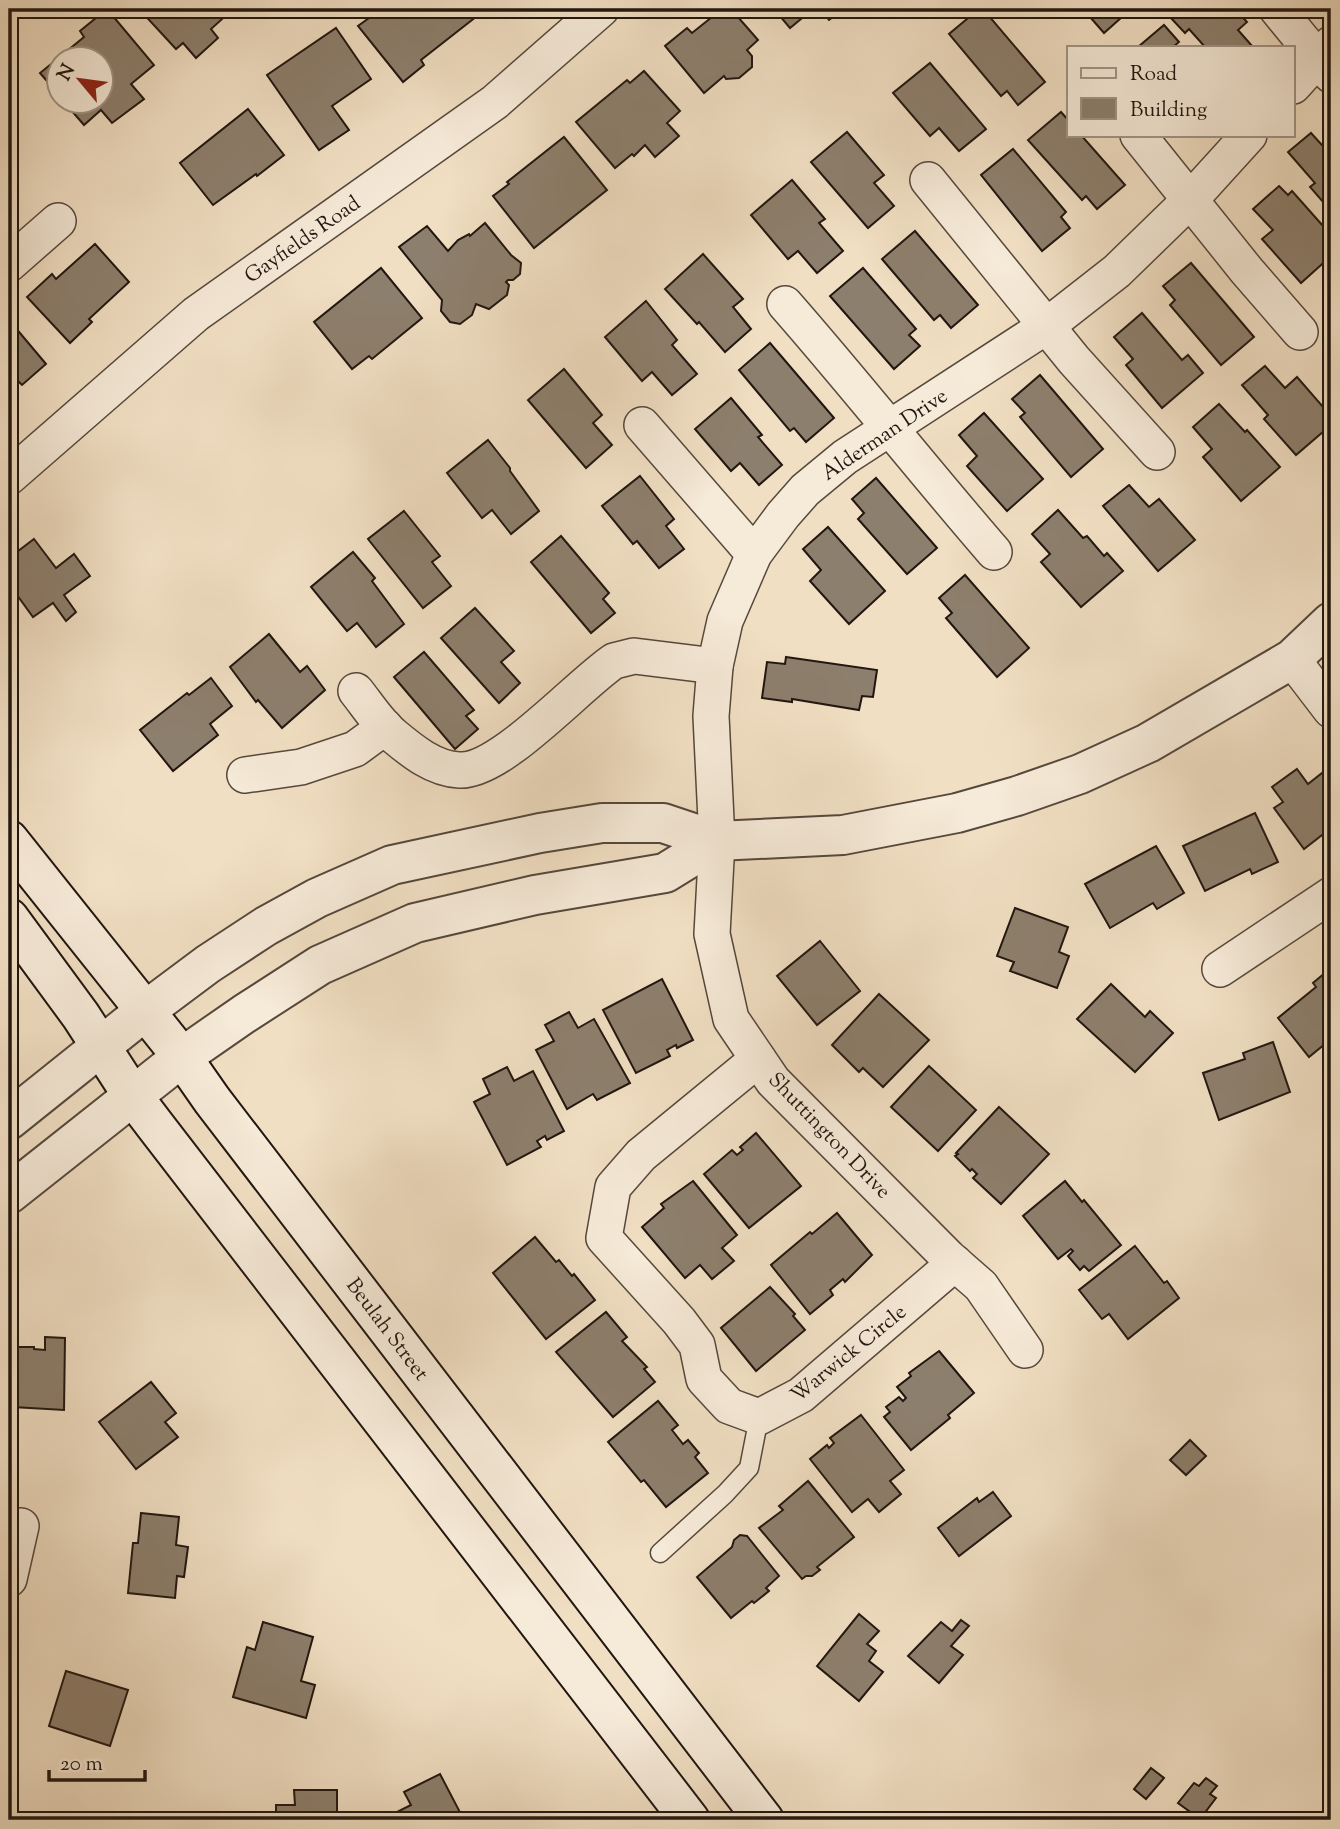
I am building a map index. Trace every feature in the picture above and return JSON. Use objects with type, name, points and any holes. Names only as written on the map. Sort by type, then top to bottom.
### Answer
[{"type":"main road","points":[[9,1120],[208,964],[266,926],[317,898],[392,865],[540,833],[602,823],[663,823],[717,841],[843,835],[957,813],[1080,774],[1148,743],[1292,659],[1331,622]]},
{"type":"main road","name":"Beulah Street","points":[[9,840],[182,1057],[212,1100],[764,1820]]},
{"type":"main road","points":[[9,1194],[182,1057],[320,965],[415,923],[535,895],[665,873],[717,841]]},
{"type":"main road","points":[[9,918],[101,1046],[132,1095],[690,1820]]},
{"type":"street","name":"Gayfields Road","points":[[9,477],[196,314],[495,102],[601,9]]},
{"type":"street","points":[[1277,9],[1327,60],[1294,85]]},
{"type":"street","points":[[1139,136],[1247,271],[1300,332]]},
{"type":"street","name":"Alderman Drive","points":[[717,841],[711,716],[715,666],[725,621],[754,554],[783,515],[805,490],[845,457],[1048,325],[1117,271],[1190,200],[1248,136]]},
{"type":"street","points":[[928,180],[1074,360],[1157,452]]},
{"type":"street","points":[[9,264],[58,220]]},
{"type":"street","points":[[785,304],[994,552]]},
{"type":"street","points":[[642,425],[754,554]]},
{"type":"street","points":[[356,691],[401,742],[439,766],[461,771],[480,765],[514,745],[600,670],[614,661],[634,656],[715,666]]},
{"type":"street","points":[[1292,659],[1331,710]]},
{"type":"street","points":[[244,775],[301,767],[355,749],[385,727]]},
{"type":"street","name":"Shuttington Drive","points":[[717,841],[712,934],[731,1019],[773,1081],[955,1264],[981,1286],[1025,1350]]},
{"type":"street","points":[[1220,969],[1331,895]]},
{"type":"street","points":[[758,1059],[641,1155],[613,1187],[604,1238],[679,1321],[696,1345],[704,1379],[729,1406],[759,1417]]},
{"type":"street","name":"Warwick Circle","points":[[759,1417],[801,1395],[955,1264]]},
{"type":"street","points":[[9,1579],[21,1526]]},
{"type":"lane","points":[[660,1553],[725,1494],[749,1468],[759,1417]]},
{"type":"building","points":[[107,9],[154,65],[131,84],[144,99],[112,123],[106,116],[116,116],[116,46],[73,46],[84,37],[80,31]]},
{"type":"building","points":[[139,9],[233,9],[211,29],[218,38],[196,58],[183,43],[176,49]]},
{"type":"building","points":[[372,9],[486,9],[421,60],[424,65],[403,82],[358,26],[376,13]]},
{"type":"building","points":[[722,9],[731,9],[758,40],[747,50],[752,56],[752,67],[739,78],[726,79],[724,76],[704,93],[665,46],[687,28],[692,33]]},
{"type":"building","points":[[774,9],[813,9],[790,28]]},
{"type":"building","points":[[820,9],[844,9],[829,20]]},
{"type":"building","points":[[979,9],[983,9],[1045,82],[1018,105],[1007,91],[1001,96],[949,34]]},
{"type":"building","points":[[1083,9],[1131,9],[1104,33]]},
{"type":"building","points":[[1179,9],[1235,9],[1247,22],[1238,30],[1252,46],[1204,46],[1189,29],[1185,33],[1170,17]]},
{"type":"building","points":[[1164,25],[1179,42],[1174,46],[1139,46]]},
{"type":"building","points":[[336,28],[371,79],[332,106],[349,130],[319,150],[267,75]]},
{"type":"building","points":[[930,63],[986,129],[959,151],[939,128],[930,136],[893,93]]},
{"type":"building","points":[[46,68],[46,80],[40,73]]},
{"type":"building","points":[[644,71],[680,111],[667,123],[679,136],[655,157],[645,145],[615,168],[576,122],[627,80],[630,83]]},
{"type":"building","points":[[248,109],[284,155],[213,205],[180,163]]},
{"type":"building","points":[[1061,112],[1067,119],[1067,136],[1082,136],[1125,185],[1097,209],[1086,196],[1082,200],[1028,140]]},
{"type":"building","points":[[76,116],[94,116],[84,125]]},
{"type":"building","points":[[847,132],[884,175],[874,183],[894,206],[868,228],[811,162]]},
{"type":"building","points":[[1311,133],[1331,155],[1331,211],[1310,187],[1315,183],[1288,152]]},
{"type":"building","points":[[564,137],[607,190],[534,248],[493,196]]},
{"type":"building","points":[[1013,149],[1066,212],[1061,217],[1070,228],[1042,251],[981,175]]},
{"type":"building","points":[[792,180],[825,219],[819,223],[843,251],[817,273],[798,251],[788,259],[751,215]]},
{"type":"building","points":[[1279,186],[1288,195],[1292,191],[1331,235],[1331,256],[1301,283],[1262,239],[1273,230],[1253,209]]},
{"type":"building","points":[[485,223],[521,263],[520,274],[506,282],[509,285],[507,295],[489,309],[476,304],[472,315],[460,324],[450,322],[441,311],[442,300],[399,247],[427,226],[448,251],[458,240],[469,234],[470,236]]},
{"type":"building","points":[[915,231],[978,305],[951,328],[940,315],[934,320],[882,259]]},
{"type":"building","points":[[95,244],[129,282],[89,319],[92,322],[70,343],[27,297],[52,274],[56,279]]},
{"type":"building","points":[[703,254],[743,299],[733,307],[751,329],[725,352],[665,289]]},
{"type":"building","points":[[1191,263],[1254,337],[1221,365],[1170,305],[1175,300],[1163,286]]},
{"type":"building","points":[[381,268],[422,318],[372,359],[369,356],[352,369],[314,322]]},
{"type":"building","points":[[863,268],[916,329],[909,335],[920,346],[894,369],[830,296]]},
{"type":"building","points":[[646,301],[677,340],[672,345],[697,374],[672,395],[652,372],[642,381],[605,337]]},
{"type":"building","points":[[1142,313],[1182,360],[1188,355],[1203,373],[1162,408],[1126,365],[1133,359],[1114,337]]},
{"type":"building","points":[[9,320],[46,364],[22,385],[17,380],[9,388]]},
{"type":"building","points":[[770,343],[834,418],[806,442],[794,428],[790,431],[739,370]]},
{"type":"building","points":[[1265,366],[1285,388],[1297,377],[1331,416],[1331,425],[1296,455],[1264,419],[1268,415],[1242,385]]},
{"type":"building","points":[[564,369],[602,415],[593,423],[612,445],[586,468],[528,400]]},
{"type":"building","points":[[1040,375],[1103,449],[1071,477],[1020,417],[1025,413],[1012,399]]},
{"type":"building","points":[[731,398],[762,435],[758,437],[782,465],[759,485],[740,463],[731,471],[695,429]]},
{"type":"building","points":[[1219,404],[1280,467],[1241,501],[1203,457],[1212,449],[1193,427]]},
{"type":"building","points":[[984,413],[1043,479],[1007,511],[967,466],[977,456],[959,435]]},
{"type":"building","points":[[488,440],[539,511],[511,534],[492,510],[482,518],[447,473]]},
{"type":"building","points":[[640,476],[674,519],[666,526],[684,549],[659,568],[637,541],[633,544],[602,506]]},
{"type":"building","points":[[876,478],[937,548],[907,574],[858,519],[864,513],[852,499]]},
{"type":"building","points":[[1129,485],[1149,507],[1159,499],[1195,540],[1158,571],[1103,506]]},
{"type":"building","points":[[1058,510],[1083,538],[1087,536],[1104,556],[1107,553],[1123,571],[1081,607],[1041,562],[1050,554],[1032,534]]},
{"type":"building","points":[[404,511],[440,556],[432,562],[451,586],[423,608],[368,539]]},
{"type":"building","points":[[828,527],[885,591],[849,624],[810,581],[821,570],[803,549]]},
{"type":"building","points":[[561,536],[609,593],[603,599],[615,613],[591,633],[531,562]]},
{"type":"building","points":[[34,539],[56,568],[74,554],[90,576],[64,595],[76,612],[66,621],[53,603],[33,617],[9,584],[9,558]]},
{"type":"building","points":[[353,552],[375,578],[372,581],[404,624],[376,647],[357,623],[347,631],[311,587]]},
{"type":"building","points":[[965,575],[1029,648],[997,677],[946,618],[952,613],[939,598]]},
{"type":"building","points":[[475,608],[514,651],[501,662],[520,683],[499,703],[441,638]]},
{"type":"building","points":[[269,634],[300,672],[307,666],[325,690],[282,728],[258,700],[256,702],[230,667]]},
{"type":"building","points":[[424,652],[474,710],[466,716],[478,729],[455,749],[394,677]]},
{"type":"building","points":[[786,657],[877,670],[873,697],[862,696],[859,710],[792,699],[792,702],[762,698],[767,662],[785,664]]},
{"type":"building","points":[[211,678],[232,706],[210,724],[218,735],[173,771],[140,730]]},
{"type":"building","points":[[1297,769],[1308,784],[1322,773],[1331,786],[1331,839],[1326,832],[1304,849],[1274,808],[1283,802],[1272,787]]},
{"type":"building","points":[[1255,813],[1278,862],[1252,874],[1250,869],[1205,891],[1183,846]]},
{"type":"building","points":[[1156,846],[1184,893],[1157,909],[1153,903],[1110,928],[1085,884]]},
{"type":"building","points":[[1015,908],[1068,927],[1059,952],[1069,956],[1057,988],[1010,971],[1014,962],[997,956]]},
{"type":"building","points":[[820,941],[860,991],[817,1025],[777,976]]},
{"type":"building","points":[[1331,968],[1331,1039],[1309,1057],[1278,1018],[1316,987],[1313,983]]},
{"type":"building","points":[[662,979],[693,1040],[667,1050],[670,1056],[636,1073],[603,1010]]},
{"type":"building","points":[[1111,984],[1145,1017],[1150,1011],[1173,1033],[1135,1072],[1077,1019]]},
{"type":"building","points":[[879,994],[929,1040],[883,1087],[863,1068],[859,1072],[832,1045]]},
{"type":"building","points":[[569,1012],[578,1028],[594,1019],[630,1083],[597,1100],[593,1094],[567,1109],[536,1050],[554,1041],[545,1025]]},
{"type":"building","points":[[1273,1042],[1290,1092],[1219,1120],[1203,1073],[1245,1059],[1243,1053]]},
{"type":"building","points":[[929,1066],[976,1110],[938,1151],[891,1107]]},
{"type":"building","points":[[507,1067],[514,1081],[533,1071],[564,1131],[547,1140],[545,1136],[537,1141],[541,1147],[507,1165],[474,1102],[490,1094],[483,1079]]},
{"type":"building","points":[[999,1107],[1049,1154],[1001,1204],[973,1178],[977,1174],[972,1169],[970,1171],[955,1156]]},
{"type":"building","points":[[756,1133],[801,1186],[749,1228],[704,1174],[732,1150],[737,1155],[743,1150],[740,1147]]},
{"type":"building","points":[[693,1181],[737,1235],[722,1248],[734,1261],[712,1279],[700,1265],[685,1278],[642,1227],[664,1208],[661,1204]]},
{"type":"building","points":[[1065,1181],[1121,1245],[1089,1271],[1084,1266],[1080,1270],[1068,1256],[1073,1251],[1071,1249],[1058,1259],[1023,1216]]},
{"type":"building","points":[[837,1213],[872,1255],[845,1282],[843,1279],[830,1290],[833,1295],[810,1314],[771,1265]]},
{"type":"building","points":[[535,1237],[556,1262],[559,1260],[572,1276],[574,1274],[595,1300],[546,1339],[493,1273]]},
{"type":"building","points":[[1135,1246],[1179,1298],[1128,1339],[1109,1314],[1102,1319],[1079,1290]]},
{"type":"building","points":[[770,1287],[795,1314],[793,1316],[805,1330],[756,1371],[721,1328]]},
{"type":"building","points":[[606,1312],[627,1337],[622,1341],[647,1367],[644,1369],[655,1382],[613,1417],[556,1352]]},
{"type":"building","points":[[45,1337],[65,1338],[64,1410],[13,1407],[14,1394],[9,1394],[9,1347],[45,1350]]},
{"type":"building","points":[[939,1351],[974,1393],[948,1415],[950,1418],[911,1450],[884,1417],[890,1412],[886,1407],[899,1397],[903,1401],[906,1398],[897,1387],[911,1376],[909,1373]]},
{"type":"building","points":[[151,1382],[176,1413],[165,1422],[178,1437],[136,1469],[99,1422]]},
{"type":"building","points":[[658,1401],[678,1425],[672,1430],[683,1444],[688,1440],[699,1453],[695,1457],[708,1473],[666,1507],[608,1442]]},
{"type":"building","points":[[861,1415],[904,1470],[890,1481],[901,1494],[879,1512],[868,1499],[852,1512],[810,1459],[827,1445],[829,1448],[834,1443],[830,1438]]},
{"type":"building","points":[[1190,1440],[1206,1456],[1186,1475],[1170,1460]]},
{"type":"building","points":[[808,1481],[854,1537],[817,1567],[820,1570],[802,1579],[759,1528],[783,1510],[779,1506]]},
{"type":"building","points":[[993,1492],[1011,1516],[959,1556],[938,1528],[977,1498],[979,1502]]},
{"type":"building","points":[[141,1513],[179,1517],[176,1545],[188,1547],[184,1577],[177,1576],[175,1598],[128,1593],[133,1543],[138,1543]]},
{"type":"building","points":[[740,1535],[747,1536],[779,1576],[766,1588],[769,1591],[731,1618],[697,1577],[732,1547],[734,1540]]},
{"type":"building","points":[[859,1614],[879,1631],[867,1644],[876,1651],[869,1661],[883,1672],[859,1701],[817,1666]]},
{"type":"building","points":[[961,1620],[969,1626],[951,1646],[963,1655],[939,1683],[908,1656],[941,1622],[952,1631]]},
{"type":"building","points":[[263,1622],[313,1637],[301,1681],[315,1685],[306,1718],[233,1697],[247,1647],[255,1650]]},
{"type":"building","points":[[66,1671],[128,1690],[110,1746],[49,1726]]},
{"type":"building","points":[[1151,1768],[1164,1778],[1146,1799],[1134,1789]]},
{"type":"building","points":[[440,1774],[464,1820],[396,1820],[393,1814],[411,1805],[404,1792]]},
{"type":"building","points":[[1206,1778],[1217,1786],[1210,1794],[1216,1798],[1200,1819],[1178,1803],[1194,1783],[1199,1786]]},
{"type":"building","points":[[294,1790],[337,1790],[337,1820],[276,1820],[276,1805],[295,1805]]}]
